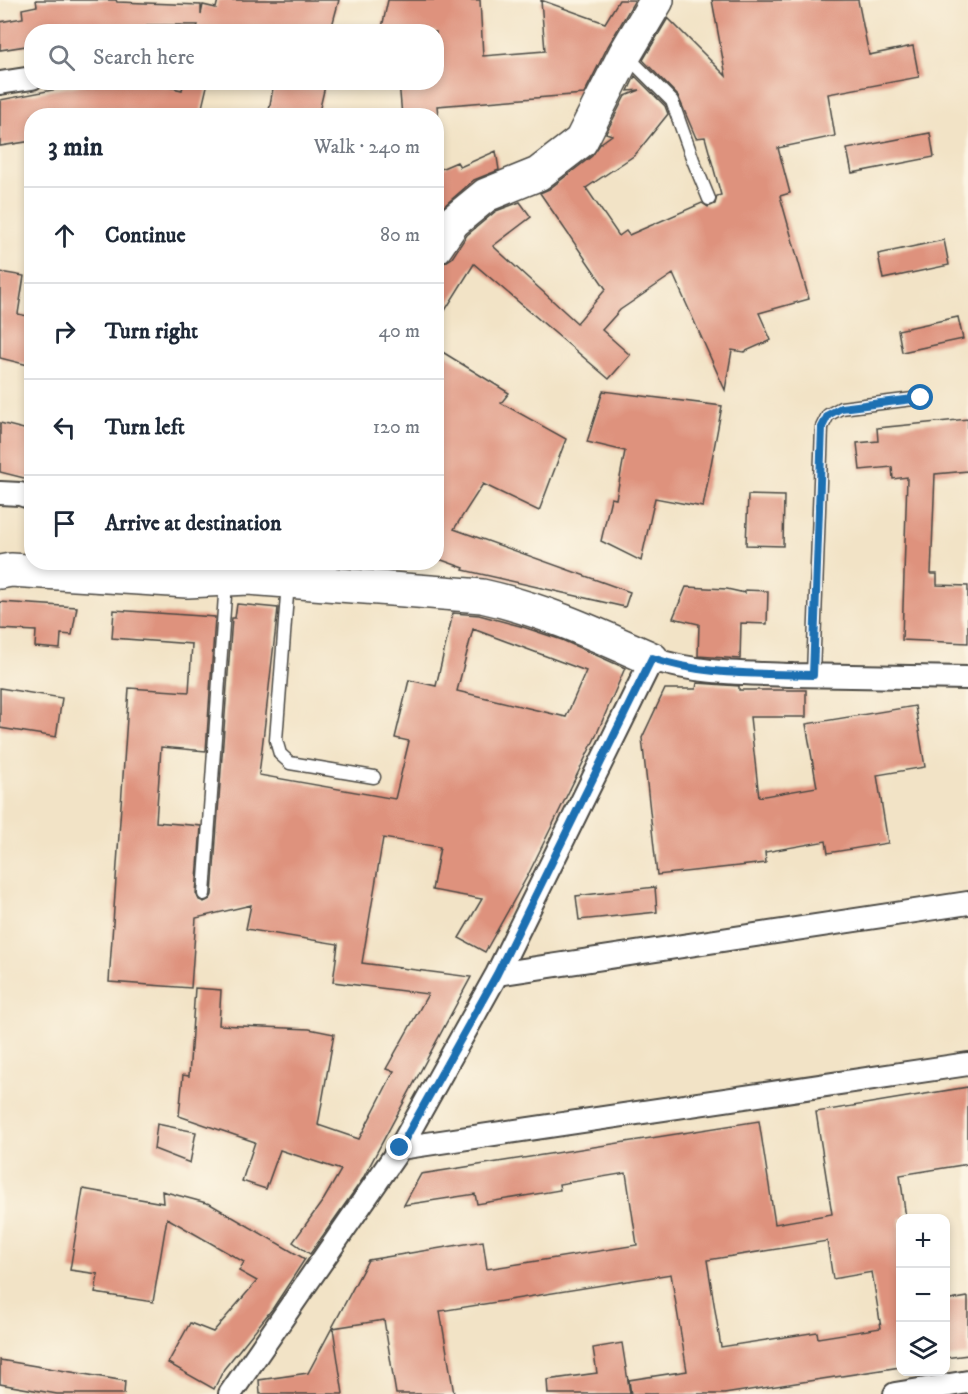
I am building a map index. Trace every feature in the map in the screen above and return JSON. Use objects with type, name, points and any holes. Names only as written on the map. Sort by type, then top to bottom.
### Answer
[{"type":"street","points":[[444,235],[453,222],[486,195],[538,174],[581,141],[625,54],[657,0]]},
{"type":"street","points":[[0,83],[24,79]]},
{"type":"street","points":[[0,493],[24,495]]},
{"type":"street","points":[[0,572],[24,570]]},
{"type":"street","points":[[106,570],[188,581],[243,573],[288,580],[482,596],[510,602],[567,621],[678,667],[717,672],[968,678]]},
{"type":"street","points":[[230,1394],[400,1148],[497,974],[652,658]]},
{"type":"street","points":[[497,974],[968,903]]},
{"type":"street","points":[[400,1148],[968,1064]]},
{"type":"street","points":[[895,1394],[968,1382]]},
{"type":"lane","points":[[625,54],[672,101],[710,199]]},
{"type":"lane","points":[[813,675],[822,427],[828,415],[841,408],[921,398]]},
{"type":"lane","points":[[204,894],[243,573]]},
{"type":"lane","points":[[288,580],[276,740],[280,754],[290,763],[374,777]]},
{"type":"building","points":[[36,0],[116,0],[117,2],[201,5],[201,14],[203,5],[216,8],[218,0],[339,0],[333,24],[24,24],[24,46],[0,50],[0,22],[23,18],[22,9],[37,6]]},
{"type":"building","points":[[388,0],[480,0],[483,56],[545,51],[541,0],[605,23],[619,0],[635,0],[584,94],[437,106],[437,108],[401,108],[400,90],[444,90],[444,24],[383,24]]},
{"type":"building","points":[[712,0],[858,0],[869,55],[913,46],[919,77],[828,94],[835,136],[778,148],[790,193],[780,196],[809,299],[759,313],[771,340],[744,352],[732,350],[725,390],[673,274],[620,310],[602,330],[630,355],[609,379],[474,264],[444,312],[444,263],[452,258],[467,235],[496,211],[520,202],[531,217],[493,246],[577,323],[606,289],[540,193],[549,189],[592,156],[601,143],[612,135],[606,133],[625,96],[640,90],[628,91],[635,76],[665,106],[668,114],[635,155],[586,188],[619,236],[626,231],[629,235],[702,203],[708,207],[715,204],[717,196],[721,195],[705,137],[696,138],[678,96],[643,60],[668,18],[726,76]]},
{"type":"building","points":[[52,90],[206,90],[202,108],[24,108],[24,142],[0,146],[0,100]]},
{"type":"building","points":[[273,90],[324,90],[320,108],[269,108]]},
{"type":"building","points":[[930,133],[934,157],[852,173],[847,149]]},
{"type":"building","points":[[496,151],[499,170],[474,180],[444,206],[444,168],[457,162],[460,167]]},
{"type":"building","points":[[944,240],[949,265],[883,279],[878,254]]},
{"type":"building","points":[[0,272],[24,276],[18,314],[24,315],[24,364],[0,358]]},
{"type":"building","points":[[958,317],[963,339],[902,352],[898,330]]},
{"type":"building","points":[[444,353],[509,393],[501,403],[566,439],[539,511],[483,484],[454,529],[630,592],[625,607],[463,570],[464,568],[444,561]]},
{"type":"building","points":[[603,391],[722,406],[703,507],[655,498],[641,561],[601,541],[611,498],[616,499],[625,451],[587,442]]},
{"type":"building","points":[[968,419],[968,471],[935,474],[931,574],[937,574],[937,585],[968,586],[968,643],[902,640],[907,477],[893,479],[892,467],[860,470],[857,443],[878,441],[877,428]]},
{"type":"building","points":[[0,423],[24,429],[24,478],[0,472]]},
{"type":"building","points":[[748,495],[784,496],[783,546],[746,545]]},
{"type":"building","points":[[686,587],[727,589],[745,593],[745,590],[768,591],[767,624],[741,623],[740,659],[698,656],[699,624],[673,618]]},
{"type":"building","points":[[0,602],[77,607],[72,635],[61,634],[60,649],[35,647],[36,631],[0,629]]},
{"type":"building","points":[[237,604],[278,608],[259,775],[395,799],[409,741],[395,738],[409,680],[436,686],[453,613],[479,615],[520,626],[562,640],[625,668],[595,738],[528,875],[485,952],[459,938],[482,899],[432,890],[440,847],[383,838],[362,963],[471,977],[362,1180],[310,1254],[293,1242],[324,1199],[341,1170],[280,1150],[266,1189],[242,1181],[255,1142],[179,1116],[183,1075],[189,1076],[195,988],[221,990],[219,1025],[309,1029],[334,1034],[318,1125],[359,1139],[394,1071],[386,1069],[428,994],[333,982],[338,944],[246,929],[251,905],[196,918],[191,988],[109,982],[129,688],[189,692],[192,644],[112,638],[114,610],[215,617],[206,751],[161,747],[156,822],[201,826],[196,893],[199,900],[204,902],[212,895],[232,618],[235,618]],"holes":[[[473,629],[586,671],[566,717],[457,691]]]},
{"type":"building","points":[[697,683],[739,686],[739,690],[806,690],[806,717],[750,717],[759,797],[817,787],[806,724],[915,706],[925,767],[877,775],[888,843],[828,853],[826,841],[765,852],[766,863],[657,875],[642,738],[665,689],[696,689]]},
{"type":"building","points":[[0,688],[62,698],[56,737],[0,728]]},
{"type":"building","points":[[655,887],[657,912],[579,920],[576,896]]},
{"type":"building","points":[[968,1087],[968,1164],[900,1175],[905,1214],[896,1214],[896,1368],[724,1394],[631,1394],[629,1380],[687,1371],[671,1274],[440,1311],[454,1394],[396,1394],[384,1320],[333,1328],[343,1394],[260,1394],[259,1380],[308,1373],[368,1260],[483,1241],[487,1269],[637,1245],[626,1173],[559,1184],[560,1190],[477,1204],[475,1194],[404,1205],[421,1174],[759,1121],[775,1224],[832,1214],[816,1112]],"holes":[[[827,1241],[833,1279],[872,1272],[881,1328],[818,1338],[817,1332],[721,1347],[707,1260]]]},
{"type":"building","points":[[157,1124],[196,1132],[190,1163],[154,1149]]},
{"type":"building","points":[[83,1189],[163,1203],[162,1191],[210,1204],[305,1259],[273,1308],[224,1369],[214,1389],[168,1363],[190,1323],[213,1332],[257,1281],[239,1271],[244,1262],[167,1218],[153,1302],[95,1293],[98,1274],[70,1270]]},
{"type":"building","points":[[968,1297],[968,1355],[950,1357],[950,1300]]},
{"type":"building","points":[[622,1343],[630,1394],[548,1394],[547,1380],[597,1373],[593,1348]]},
{"type":"building","points":[[0,1360],[125,1381],[124,1394],[57,1394],[0,1384]]},
{"type":"route","points":[[400,1148],[497,974],[652,658],[678,667],[717,672],[813,675],[822,427],[828,415],[841,408],[921,398]]}]
